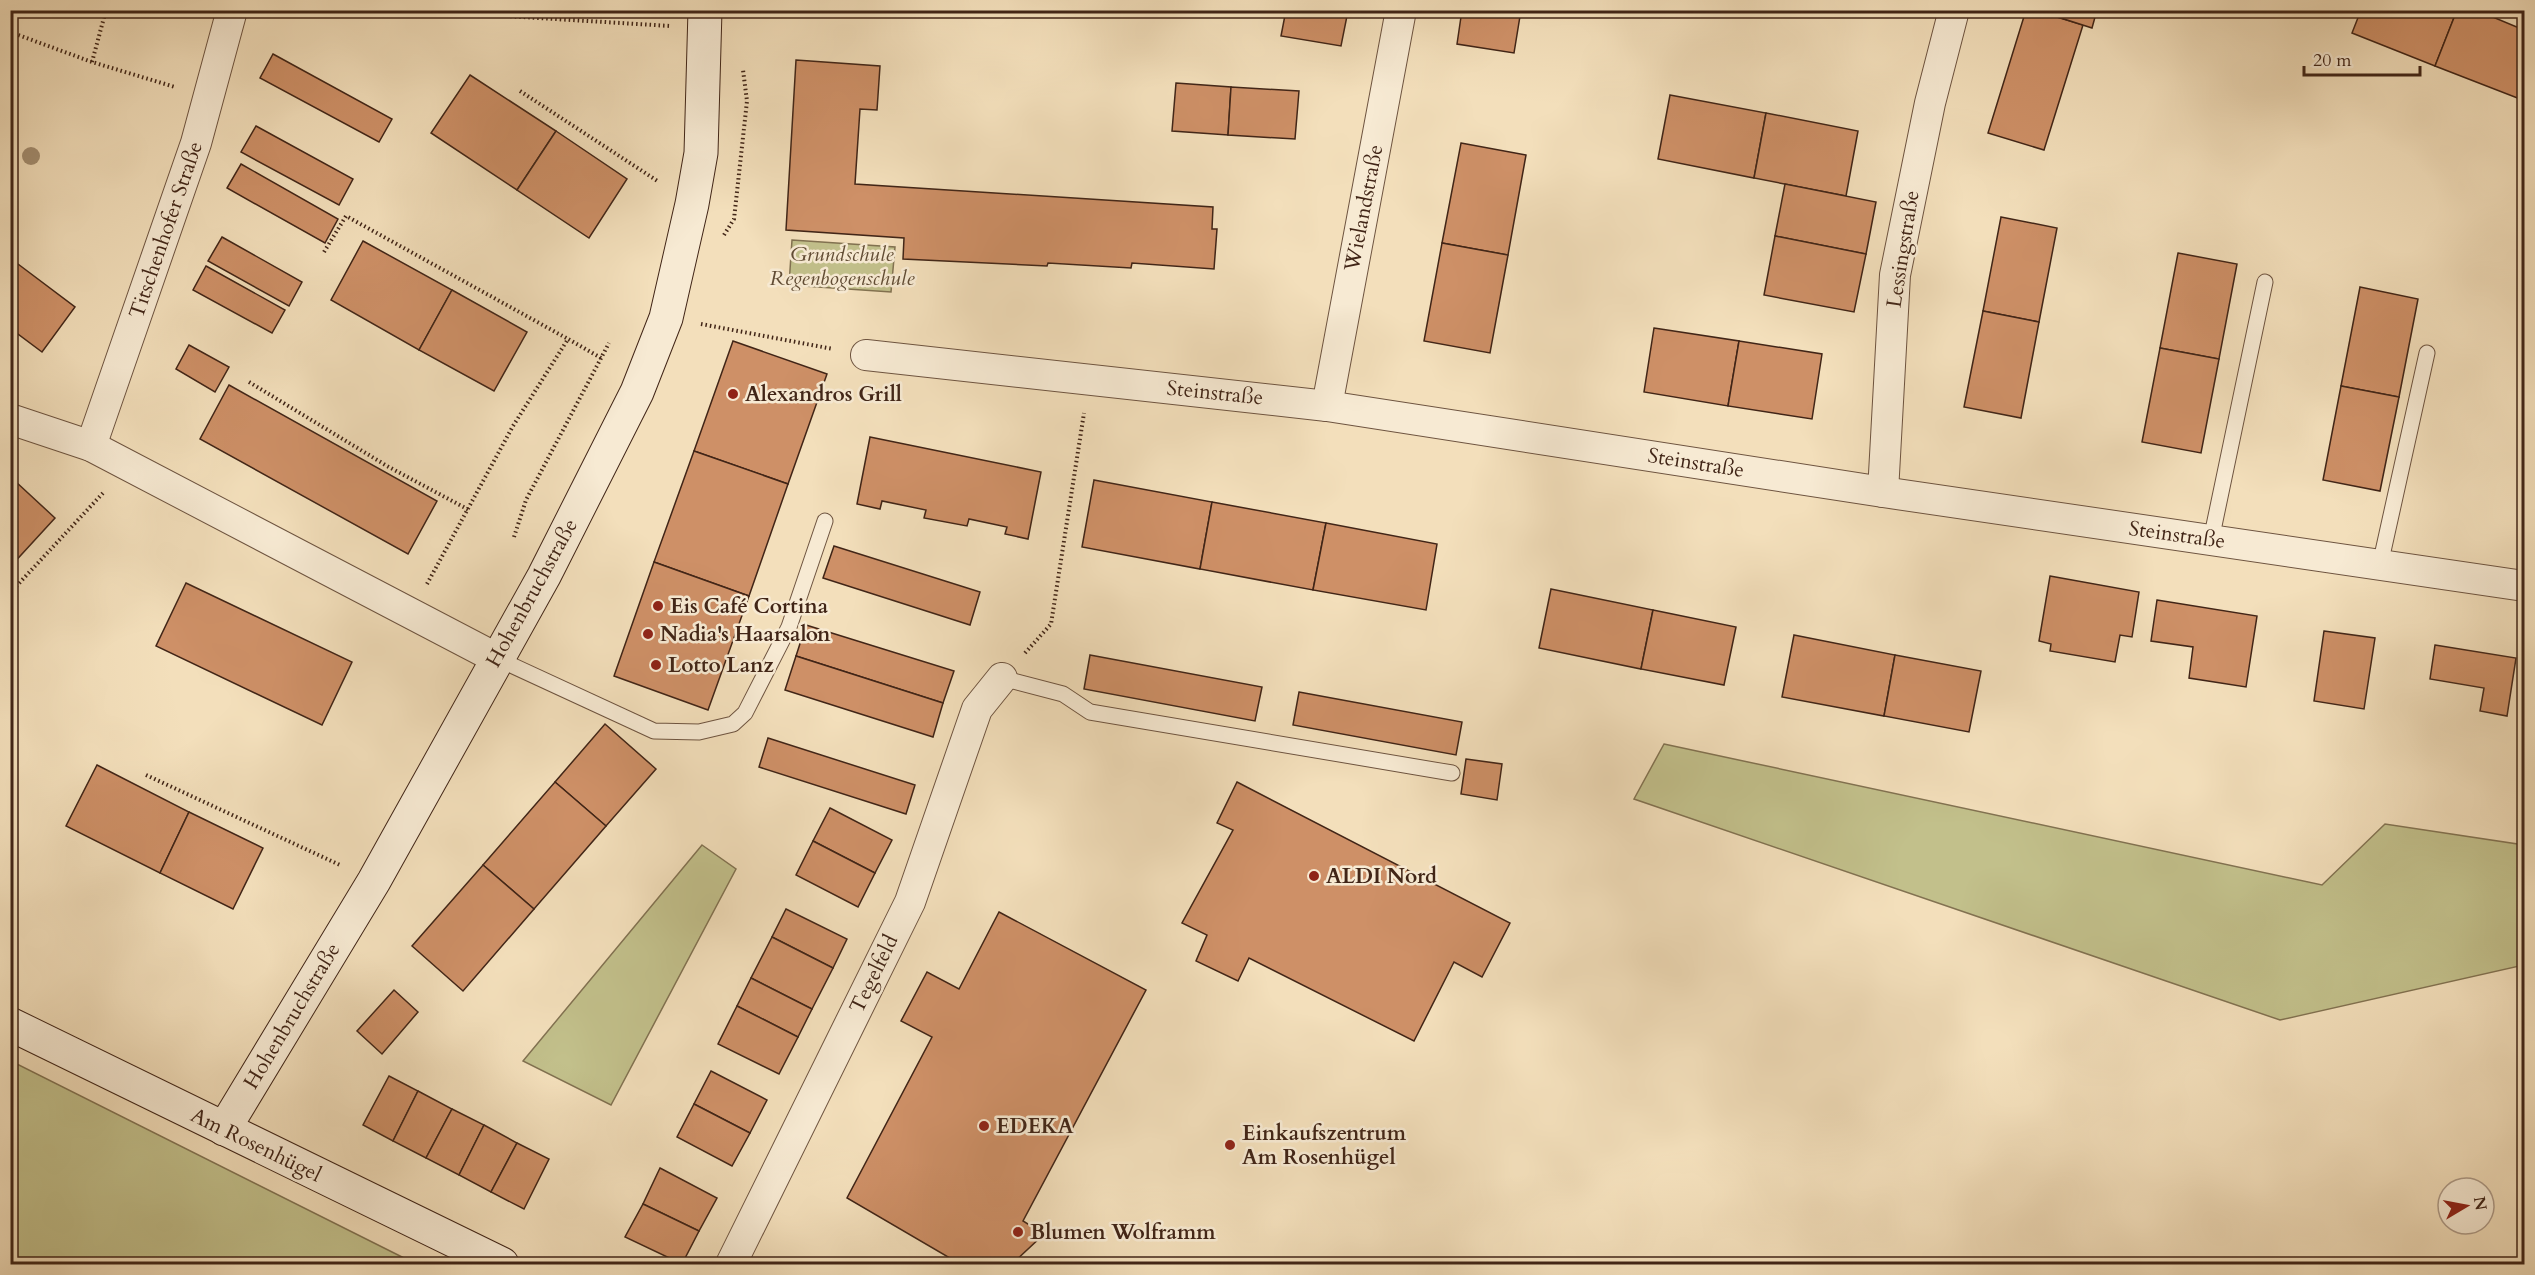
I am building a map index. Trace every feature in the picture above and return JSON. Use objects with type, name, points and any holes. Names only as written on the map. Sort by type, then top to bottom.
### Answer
[{"type":"street","name":"Titschenhofer Straße","points":[[91,446],[196,143],[232,10]]},
{"type":"street","name":"Hohenbruchstraße","points":[[224,1129],[374,881],[496,658],[544,576],[637,392],[666,318],[692,204],[700,153],[705,10]]},
{"type":"street","name":"Wielandstraße","points":[[1327,406],[1401,10]]},
{"type":"street","name":"Lessingstraße","points":[[1883,492],[1895,275],[1930,103],[1954,10]]},
{"type":"street","name":"Steinstraße","points":[[866,355],[1327,406],[1883,492],[2524,586]]},
{"type":"street","points":[[10,419],[91,446],[496,658]]},
{"type":"street","name":"Tegelfeld","points":[[731,1264],[910,902],[977,709],[1002,678]]},
{"type":"street","name":"Am Rosenhügel","points":[[10,1024],[502,1264]]},
{"type":"lane","points":[[2211,540],[2265,282]]},
{"type":"lane","points":[[2380,565],[2427,353]]},
{"type":"lane","points":[[496,658],[654,731],[699,732],[733,724],[745,713],[789,627],[825,521]]},
{"type":"lane","points":[[1002,678],[1064,694],[1090,712],[1452,773]]},
{"type":"path","points":[[92,62],[106,10]]},
{"type":"path","points":[[407,10],[673,26],[673,18]]},
{"type":"path","points":[[10,32],[92,62],[209,98]]},
{"type":"path","points":[[520,92],[692,204]]},
{"type":"path","points":[[324,252],[346,216],[601,358]]},
{"type":"path","points":[[666,318],[866,355]]},
{"type":"path","points":[[411,614],[513,426],[568,339]]},
{"type":"path","points":[[514,537],[526,500],[609,343]]},
{"type":"path","points":[[1002,678],[1051,624],[1089,380]]},
{"type":"path","points":[[249,382],[387,466],[468,510]]},
{"type":"path","points":[[10,593],[128,466]]},
{"type":"path","points":[[146,775],[374,881]]},
{"type":"green space","name":"Grundschule Regenbogenschule","points":[[792,240],[895,247],[891,292],[789,285]]},
{"type":"green space","points":[[1664,744],[2322,885],[2385,824],[2524,845],[2524,965],[2280,1020],[1634,799]]},
{"type":"green space","points":[[702,845],[736,869],[611,1105],[523,1061]]},
{"type":"green space","points":[[11,1061],[416,1264],[11,1264]]},
{"type":"building","points":[[539,10],[605,10],[604,15]]},
{"type":"building","points":[[1127,10],[1194,10],[1194,17],[1127,14]]},
{"type":"building","points":[[1286,10],[1348,11],[1341,46],[1281,36]]},
{"type":"building","points":[[1462,10],[1521,10],[1514,53],[1457,44]]},
{"type":"building","points":[[2026,10],[2034,10],[2083,25],[2044,150],[1988,133]]},
{"type":"building","points":[[2036,10],[2097,10],[2092,28]]},
{"type":"building","points":[[2361,10],[2457,10],[2435,66],[2352,33]]},
{"type":"building","points":[[2457,10],[2476,10],[2524,30],[2524,87],[2520,99],[2435,66]]},
{"type":"building","points":[[273,54],[392,119],[379,142],[260,78]]},
{"type":"building","points":[[796,60],[880,66],[877,110],[860,109],[855,184],[1213,207],[1212,229],[1217,229],[1214,269],[1132,263],[1131,268],[903,259],[904,238],[786,230]]},
{"type":"building","points":[[470,75],[556,131],[517,190],[431,133]]},
{"type":"building","points":[[1176,83],[1231,87],[1228,135],[1172,131]]},
{"type":"building","points":[[1231,87],[1299,91],[1295,139],[1228,135]]},
{"type":"building","points":[[1670,95],[1766,113],[1754,178],[1658,159]]},
{"type":"building","points":[[1766,113],[1858,131],[1846,196],[1754,178]]},
{"type":"building","points":[[256,126],[353,179],[339,205],[241,152]]},
{"type":"building","points":[[556,131],[627,179],[589,238],[517,190]]},
{"type":"building","points":[[1461,143],[1526,155],[1508,255],[1442,243]]},
{"type":"building","points":[[241,164],[338,219],[325,243],[227,188]]},
{"type":"building","points":[[1785,184],[1876,202],[1866,254],[1775,236]]},
{"type":"building","points":[[2001,217],[2057,228],[2039,322],[1983,311]]},
{"type":"building","points":[[1775,236],[1866,254],[1854,312],[1764,295]]},
{"type":"building","points":[[222,237],[302,282],[289,306],[208,261]]},
{"type":"building","points":[[363,241],[452,290],[419,350],[331,300]]},
{"type":"building","points":[[1442,243],[1508,255],[1490,353],[1424,341]]},
{"type":"building","points":[[2178,253],[2237,264],[2219,359],[2160,348]]},
{"type":"building","points":[[10,258],[75,307],[42,352],[10,328]]},
{"type":"building","points":[[206,266],[285,310],[272,333],[193,290]]},
{"type":"building","points":[[2360,287],[2418,299],[2399,397],[2341,386]]},
{"type":"building","points":[[452,290],[527,332],[494,391],[419,350]]},
{"type":"building","points":[[1983,311],[2039,322],[2021,418],[1964,407]]},
{"type":"building","points":[[1654,328],[1739,341],[1728,406],[1644,392]]},
{"type":"building","points":[[733,341],[827,374],[788,484],[694,451]]},
{"type":"building","points":[[1739,341],[1822,354],[1812,419],[1728,406]]},
{"type":"building","points":[[189,345],[229,367],[215,392],[176,369]]},
{"type":"building","points":[[2160,348],[2219,359],[2201,453],[2142,442]]},
{"type":"building","points":[[229,385],[437,501],[408,554],[200,439]]},
{"type":"building","points":[[2341,386],[2399,397],[2380,491],[2323,480]]},
{"type":"building","points":[[870,437],[1041,472],[1028,539],[1005,534],[1007,527],[969,519],[967,526],[924,518],[926,510],[882,501],[880,509],[857,504]]},
{"type":"building","points":[[694,451],[788,484],[749,596],[654,562]]},
{"type":"building","points":[[1094,480],[1212,502],[1200,569],[1082,547]]},
{"type":"building","points":[[15,481],[55,518],[10,567],[10,485]]},
{"type":"building","points":[[1212,502],[1326,523],[1313,590],[1200,569]]},
{"type":"building","points":[[1326,523],[1437,544],[1426,610],[1313,590]]},
{"type":"building","points":[[834,546],[980,592],[970,625],[823,578]]},
{"type":"building","points":[[654,562],[749,596],[708,710],[614,676]]},
{"type":"building","points":[[2050,576],[2139,592],[2132,637],[2120,635],[2115,662],[2050,651],[2051,644],[2039,641]]},
{"type":"building","points":[[186,583],[352,662],[322,725],[156,646]]},
{"type":"building","points":[[1551,589],[1653,610],[1641,669],[1539,648]]},
{"type":"building","points":[[2157,600],[2257,616],[2246,687],[2189,678],[2193,647],[2151,641]]},
{"type":"building","points":[[1653,610],[1736,627],[1724,685],[1641,669]]},
{"type":"building","points":[[806,625],[954,671],[943,703],[796,656]]},
{"type":"building","points":[[2324,631],[2375,638],[2364,709],[2314,701]]},
{"type":"building","points":[[1794,635],[1895,655],[1884,716],[1782,697]]},
{"type":"building","points":[[2435,645],[2516,658],[2507,716],[2480,711],[2484,688],[2430,679]]},
{"type":"building","points":[[1090,655],[1262,687],[1255,721],[1084,689]]},
{"type":"building","points":[[1895,655],[1981,671],[1969,732],[1884,716]]},
{"type":"building","points":[[796,656],[943,703],[933,737],[785,690]]},
{"type":"building","points":[[1299,692],[1462,722],[1456,755],[1293,725]]},
{"type":"building","points":[[605,724],[656,769],[606,826],[555,782]]},
{"type":"building","points":[[768,738],[915,785],[906,814],[759,767]]},
{"type":"building","points":[[1466,759],[1502,764],[1497,800],[1461,794]]},
{"type":"building","points":[[97,765],[189,812],[160,873],[66,826]]},
{"type":"building","points":[[555,782],[606,826],[534,909],[483,865]]},
{"type":"building","name":"ALDI Nord","points":[[1237,782],[1510,923],[1482,977],[1454,962],[1414,1041],[1249,958],[1238,981],[1196,961],[1207,935],[1182,923],[1233,830],[1217,823]]},
{"type":"building","points":[[830,808],[892,840],[875,873],[813,841]]},
{"type":"building","points":[[189,812],[263,848],[233,909],[160,873]]},
{"type":"building","points":[[813,841],[875,873],[858,907],[796,875]]},
{"type":"building","points":[[483,865],[534,909],[463,991],[412,946]]},
{"type":"building","points":[[786,909],[847,939],[833,968],[772,937]]},
{"type":"building","points":[[999,912],[1146,990],[1023,1221],[1044,1234],[1012,1264],[960,1264],[847,1198],[932,1037],[901,1021],[927,972],[959,989]]},
{"type":"building","points":[[772,937],[833,968],[812,1009],[751,978]]},
{"type":"building","points":[[751,978],[812,1009],[798,1037],[737,1006]]},
{"type":"building","points":[[394,990],[418,1012],[382,1054],[357,1031]]},
{"type":"building","points":[[737,1006],[798,1037],[779,1074],[718,1044]]},
{"type":"building","points":[[711,1071],[767,1100],[750,1133],[694,1104]]},
{"type":"building","points":[[389,1076],[418,1091],[393,1141],[363,1125]]},
{"type":"building","points":[[418,1091],[452,1109],[426,1158],[393,1141]]},
{"type":"building","points":[[694,1104],[750,1133],[732,1166],[677,1137]]},
{"type":"building","points":[[452,1109],[484,1125],[459,1175],[426,1158]]},
{"type":"building","points":[[484,1125],[517,1143],[491,1192],[459,1175]]},
{"type":"building","points":[[517,1143],[549,1159],[524,1209],[491,1192]]},
{"type":"building","points":[[660,1168],[717,1198],[699,1231],[643,1204]]},
{"type":"building","points":[[643,1204],[699,1231],[682,1264],[625,1237]]},
{"type":"place","name":"Alexandros Grill","points":[[733,394]]},
{"type":"place","name":"Eis Café Cortina","points":[[658,606]]},
{"type":"place","name":"Nadia's Haarsalon","points":[[648,634]]},
{"type":"place","name":"Lotto Lanz","points":[[656,665]]},
{"type":"place","name":"ALDI Nord","points":[[1314,876]]},
{"type":"place","name":"EDEKA","points":[[984,1126]]},
{"type":"place","name":"Einkaufszentrum Am Rosenhügel","points":[[1230,1145]]},
{"type":"place","name":"Blumen Wolframm","points":[[1018,1232]]}]
